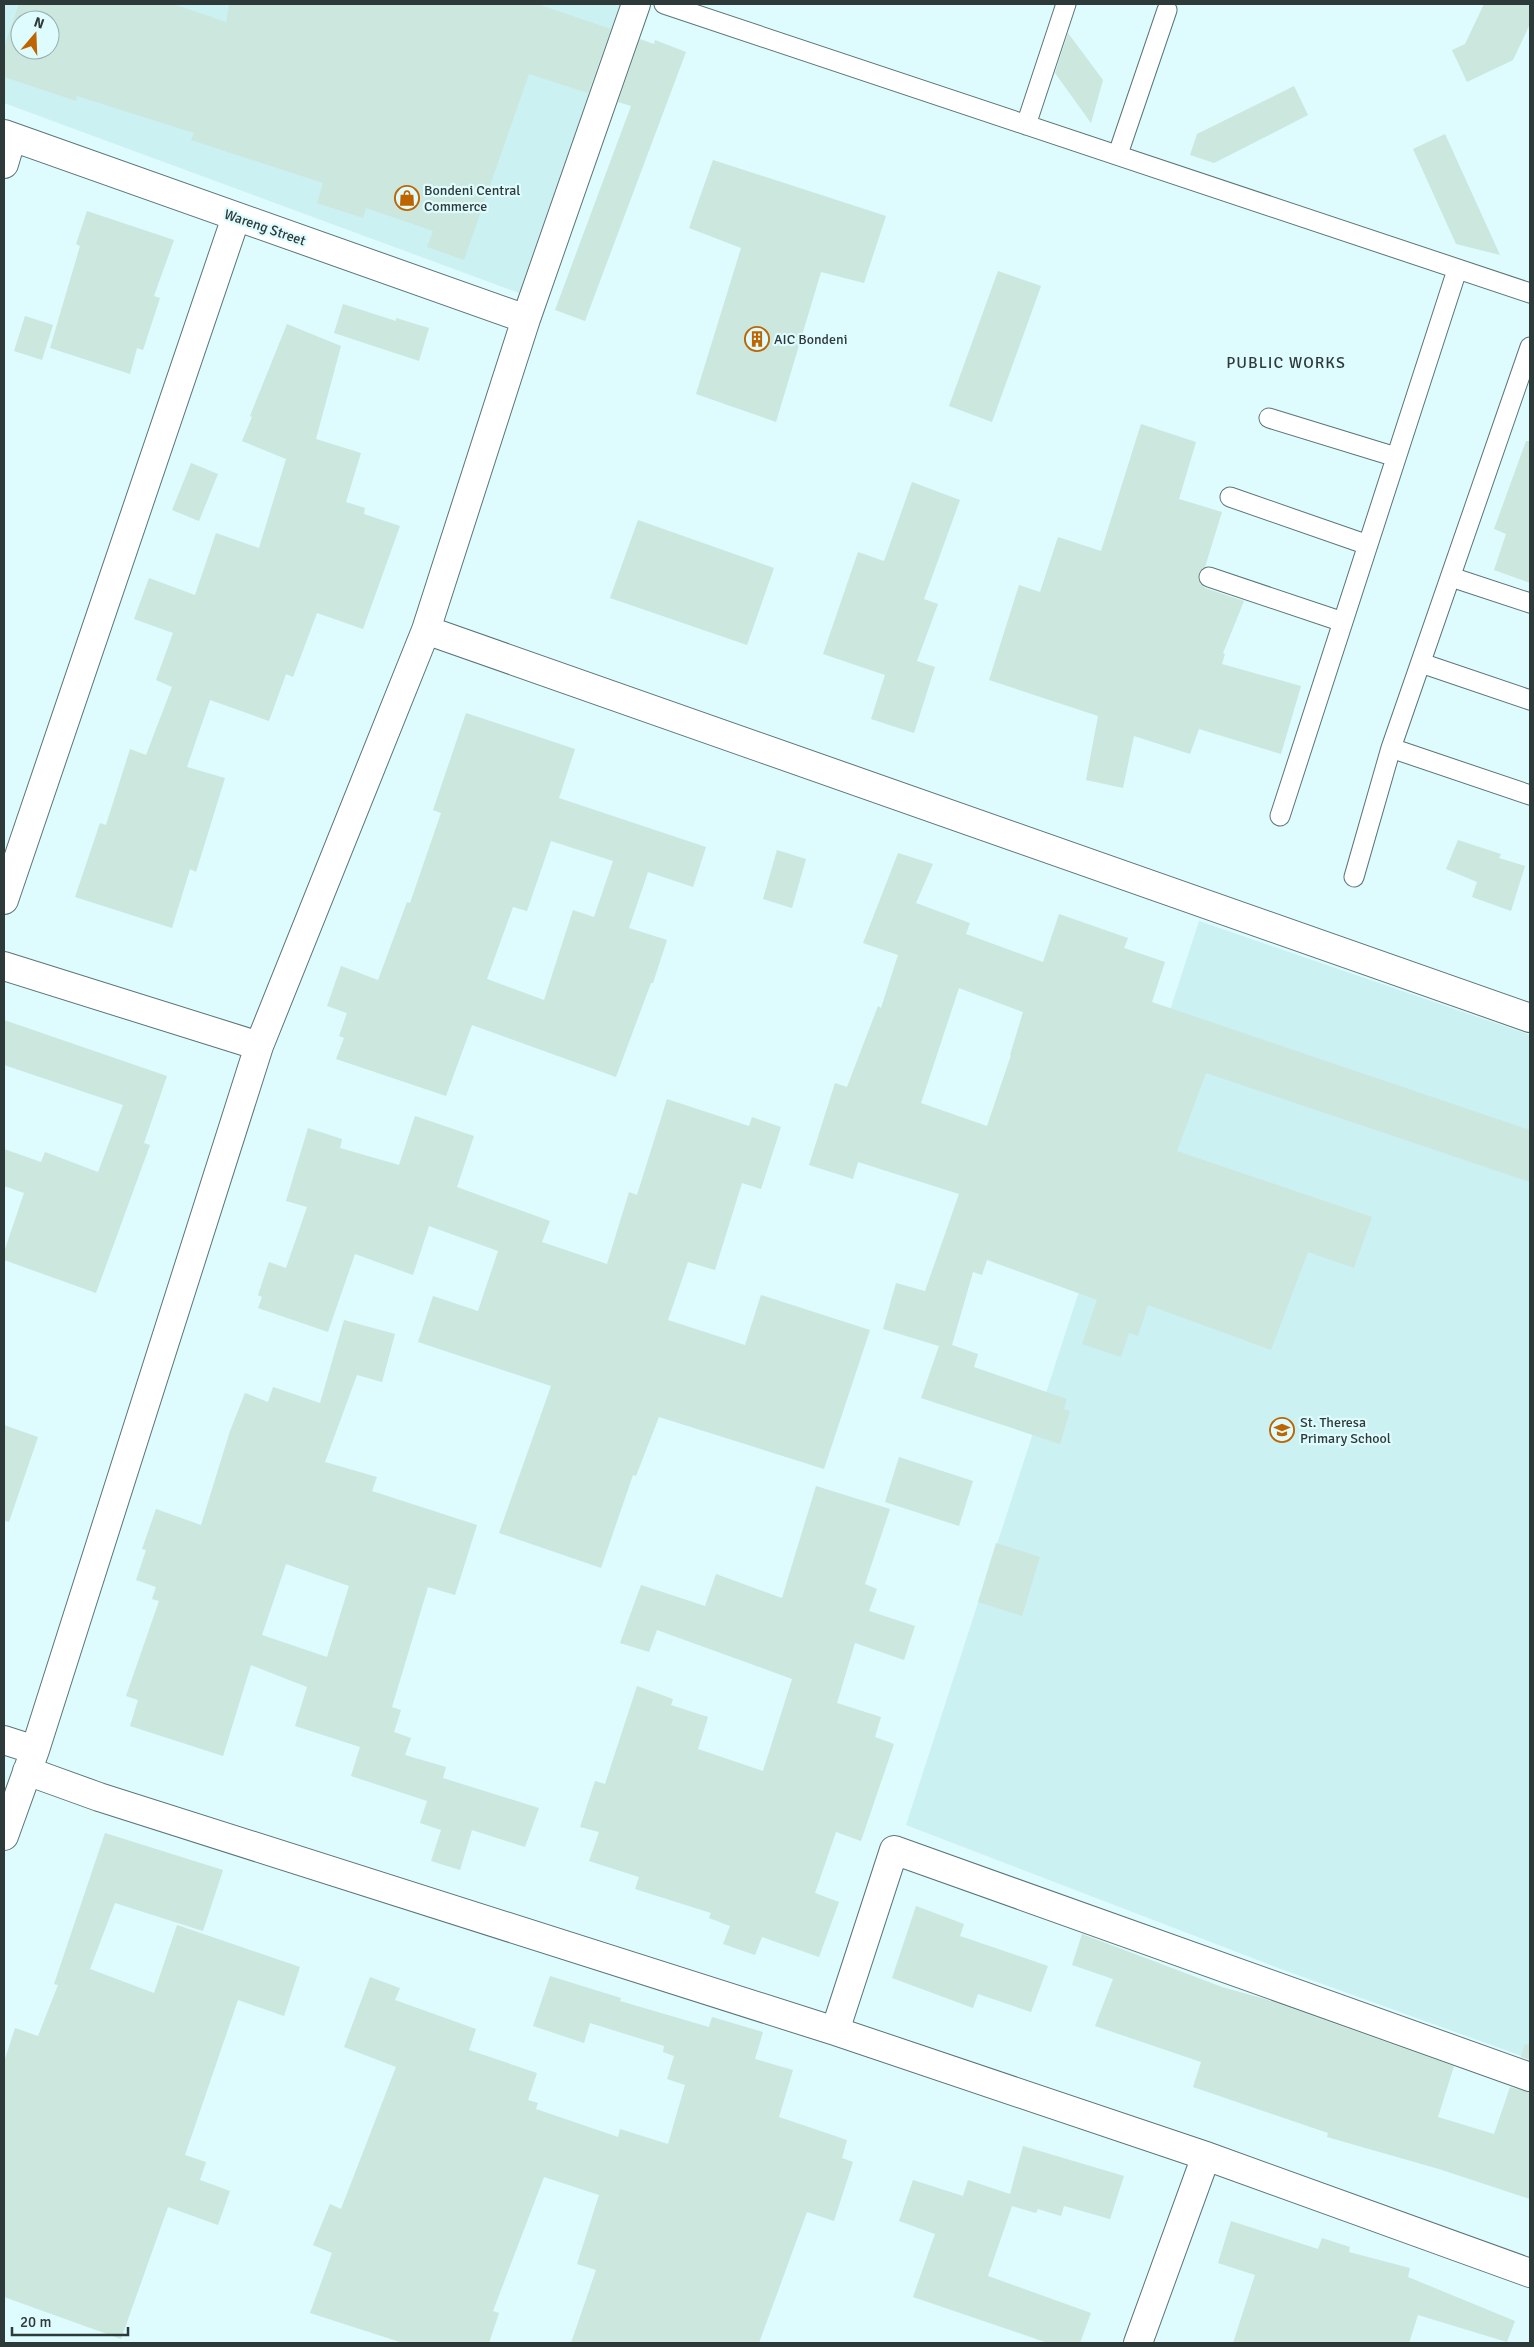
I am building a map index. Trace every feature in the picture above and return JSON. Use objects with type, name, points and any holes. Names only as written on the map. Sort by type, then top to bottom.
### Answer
[{"type":"street","points":[[4,1836],[31,1761],[259,1046],[426,630],[526,319],[636,4]]},
{"type":"street","points":[[4,164],[8,136]]},
{"type":"street","name":"Wareng Street","points":[[8,136],[526,319]]},
{"type":"street","points":[[4,900],[236,216]]},
{"type":"street","points":[[426,630],[1530,1018]]},
{"type":"street","points":[[4,966],[259,1046]]},
{"type":"street","points":[[4,1740],[31,1761],[100,1797],[835,2031],[1206,2156],[1530,2273]]},
{"type":"street","points":[[835,2031],[894,1850],[1530,2077]]},
{"type":"street","points":[[1138,2343],[1206,2156]]},
{"type":"lane","points":[[664,4],[1530,293]]},
{"type":"lane","points":[[1026,125],[1066,4]]},
{"type":"lane","points":[[1118,154],[1167,10]]},
{"type":"lane","points":[[1280,816],[1457,270]]},
{"type":"lane","points":[[1354,877],[1391,748],[1530,347]]},
{"type":"lane","points":[[1269,418],[1396,457]]},
{"type":"lane","points":[[1230,497],[1368,545]]},
{"type":"lane","points":[[1209,576],[1343,622]]},
{"type":"lane","points":[[1450,577],[1530,603]]},
{"type":"lane","points":[[1421,663],[1530,700]]},
{"type":"lane","points":[[1391,748],[1530,795]]},
{"type":"shaded area","name":"Bondeni Central Commerce","points":[[4,4],[624,4],[519,293],[4,103]]},
{"type":"shaded area","name":"St. Theresa Primary School","points":[[1199,921],[1530,1035],[1530,2059],[1281,1969],[906,1825]]},
{"type":"building","name":"Bondeni Central Commerce","points":[[19,4],[173,4],[226,22],[229,4],[537,4],[611,29],[588,93],[529,74],[464,260],[427,247],[433,231],[366,208],[363,218],[317,203],[323,183],[191,140],[194,133],[77,96],[76,101],[4,77],[4,47],[10,30],[10,60],[60,60],[60,10],[17,10]]},
{"type":"building","points":[[1484,4],[1530,4],[1530,24],[1513,60],[1467,82],[1452,50],[1465,44]]},
{"type":"building","points":[[1068,33],[1103,80],[1091,123],[1055,73]]},
{"type":"building","points":[[640,39],[654,44],[655,40],[686,52],[585,321],[555,310],[631,106],[618,102]]},
{"type":"building","points":[[1294,86],[1308,115],[1214,163],[1190,155],[1197,134]]},
{"type":"building","points":[[1445,134],[1500,255],[1456,244],[1413,149]]},
{"type":"building","name":"AIC Bondeni","points":[[713,160],[886,216],[864,283],[821,272],[776,422],[696,394],[741,248],[689,228]]},
{"type":"building","points":[[87,211],[174,240],[154,296],[160,298],[143,350],[137,348],[130,374],[50,348],[80,246],[76,244]]},
{"type":"building","points":[[998,271],[1041,286],[992,422],[949,406]]},
{"type":"building","points":[[343,304],[396,321],[396,318],[429,328],[419,361],[334,333]]},
{"type":"building","points":[[25,316],[53,325],[42,360],[14,351]]},
{"type":"building","points":[[287,324],[341,346],[316,439],[361,453],[346,502],[365,508],[364,514],[400,526],[363,629],[317,613],[293,677],[286,674],[269,721],[210,700],[187,767],[225,778],[196,872],[190,869],[172,928],[75,897],[100,823],[106,825],[130,749],[146,755],[172,687],[156,680],[173,633],[134,619],[149,578],[195,595],[216,533],[259,548],[286,459],[242,441],[252,417],[250,416]]},
{"type":"building","points":[[1141,424],[1196,442],[1179,499],[1222,512],[1205,567],[1199,573],[1198,579],[1205,588],[1244,601],[1223,653],[1225,654],[1222,664],[1301,686],[1281,754],[1199,729],[1190,754],[1134,736],[1123,788],[1086,780],[1098,716],[989,680],[1019,585],[1040,592],[1058,537],[1101,551]]},
{"type":"building","points":[[1526,441],[1530,441],[1530,583],[1494,570],[1506,534],[1494,529]]},
{"type":"building","points":[[191,463],[218,474],[199,521],[172,510]]},
{"type":"building","points":[[912,482],[960,500],[924,599],[938,604],[917,661],[935,667],[914,733],[871,719],[885,675],[823,654],[858,552],[884,561]]},
{"type":"building","points":[[638,520],[774,568],[747,645],[610,598]]},
{"type":"building","points":[[466,713],[575,749],[559,798],[706,847],[693,887],[648,872],[629,928],[667,940],[653,983],[651,983],[616,1077],[472,1025],[446,1096],[336,1059],[344,1038],[339,1036],[347,1013],[327,1006],[341,966],[378,980],[407,902],[410,903],[441,813],[433,810]],"holes":[[[551,841],[613,861],[594,917],[573,910],[544,1000],[487,979],[513,907],[527,911]]]},
{"type":"building","points":[[1458,840],[1501,854],[1499,858],[1525,866],[1511,911],[1472,897],[1477,882],[1446,869]]},
{"type":"building","points":[[777,850],[806,859],[792,908],[763,899]]},
{"type":"building","points":[[898,853],[933,864],[916,903],[970,923],[966,934],[1043,962],[1059,914],[1128,938],[1124,948],[1165,962],[1152,1002],[1530,1130],[1530,1182],[1206,1073],[1177,1151],[1372,1217],[1354,1268],[1308,1252],[1271,1350],[1148,1305],[1138,1336],[1129,1333],[1121,1357],[1082,1344],[1097,1300],[987,1260],[982,1275],[973,1272],[952,1345],[978,1354],[974,1367],[1067,1399],[1064,1409],[1070,1411],[1060,1444],[921,1398],[939,1346],[883,1329],[896,1283],[925,1291],[959,1194],[858,1162],[853,1179],[809,1165],[835,1083],[847,1087],[878,1006],[881,1008],[898,955],[863,943]],"holes":[[[959,988],[1023,1012],[1011,1055],[987,1126],[921,1103]]]},
{"type":"building","points":[[4,1020],[167,1076],[144,1143],[150,1145],[96,1293],[4,1260],[4,1252],[24,1193],[4,1186],[4,1149],[41,1162],[45,1152],[98,1172],[123,1105],[4,1065]]},
{"type":"building","points":[[667,1099],[749,1126],[752,1117],[781,1127],[761,1189],[742,1183],[715,1270],[688,1262],[668,1320],[745,1345],[761,1295],[870,1330],[824,1469],[659,1417],[636,1476],[633,1475],[601,1568],[499,1533],[551,1386],[418,1342],[433,1296],[478,1311],[498,1251],[429,1226],[413,1275],[355,1254],[328,1332],[258,1308],[262,1297],[258,1295],[269,1262],[286,1268],[307,1207],[286,1201],[308,1128],[342,1139],[340,1148],[399,1165],[415,1116],[474,1136],[457,1187],[550,1221],[542,1242],[607,1264],[629,1192],[637,1195]]},
{"type":"building","points":[[344,1320],[395,1334],[382,1382],[357,1375],[325,1462],[377,1477],[372,1491],[477,1525],[455,1595],[428,1587],[392,1707],[401,1710],[394,1732],[411,1738],[405,1755],[446,1767],[443,1778],[539,1808],[525,1847],[472,1830],[460,1870],[431,1861],[441,1830],[420,1823],[427,1801],[351,1776],[360,1747],[295,1726],[307,1687],[251,1665],[223,1756],[130,1726],[138,1700],[126,1696],[159,1601],[152,1599],[156,1587],[136,1580],[146,1550],[142,1549],[156,1509],[201,1525],[230,1431],[245,1393],[268,1402],[273,1387],[320,1403]],"holes":[[[286,1564],[349,1586],[327,1657],[262,1635]]]},
{"type":"building","points":[[4,1425],[38,1437],[9,1522],[4,1521]]},
{"type":"building","points":[[899,1457],[973,1481],[959,1526],[885,1502]]},
{"type":"building","points":[[816,1486],[890,1509],[865,1584],[877,1589],[869,1611],[915,1626],[904,1660],[855,1643],[837,1703],[881,1717],[875,1737],[894,1744],[861,1841],[836,1832],[815,1893],[839,1902],[819,1957],[762,1937],[755,1955],[723,1944],[730,1926],[709,1918],[711,1913],[635,1889],[639,1877],[589,1861],[599,1832],[580,1827],[595,1781],[605,1784],[637,1686],[673,1699],[671,1705],[708,1717],[698,1749],[763,1771],[792,1679],[657,1630],[649,1652],[620,1643],[641,1585],[705,1606],[716,1574],[782,1598]]},
{"type":"building","points":[[996,1543],[1040,1557],[1022,1616],[978,1602]]},
{"type":"building","points":[[105,1833],[223,1870],[203,1931],[115,1903],[90,1969],[154,1993],[177,1925],[300,1967],[284,2016],[238,2000],[185,2155],[206,2162],[200,2180],[230,2191],[218,2225],[168,2207],[121,2339],[4,2297],[4,2062],[15,2028],[38,2036],[58,1985],[54,1984]]},
{"type":"building","points":[[916,1906],[964,1924],[960,1936],[1048,1966],[1031,2012],[978,1994],[973,2008],[892,1978]]},
{"type":"building","points":[[1082,1934],[1222,1987],[1265,1999],[1454,2066],[1438,2117],[1494,2134],[1510,2087],[1530,2092],[1530,2199],[1439,2169],[1327,2137],[1328,2133],[1193,2087],[1201,2062],[1095,2026],[1113,1979],[1072,1965]]},
{"type":"building","points":[[550,1976],[621,1998],[620,2001],[709,2027],[712,2017],[763,2032],[755,2059],[793,2070],[779,2117],[847,2140],[842,2158],[853,2162],[834,2221],[807,2212],[759,2343],[571,2343],[596,2270],[577,2264],[599,2195],[544,2177],[493,2311],[499,2313],[489,2343],[403,2343],[310,2313],[332,2253],[313,2245],[330,2204],[341,2209],[396,2067],[344,2047],[370,1977],[400,1988],[395,2000],[476,2029],[469,2050],[537,2073],[528,2100],[538,2103],[536,2109],[618,2137],[620,2129],[668,2144],[685,2085],[667,2079],[674,2056],[663,2052],[664,2046],[590,2023],[584,2043],[533,2026]]},
{"type":"building","points":[[1525,2044],[1530,2045],[1530,2060],[1521,2057]]},
{"type":"building","points":[[1023,2146],[1124,2176],[1110,2219],[1064,2206],[1061,2216],[1038,2209],[1036,2213],[1012,2206],[988,2276],[1091,2313],[1080,2343],[1048,2343],[913,2297],[935,2234],[899,2221],[913,2180],[963,2196],[968,2180],[1010,2194]]},
{"type":"building","points":[[1231,2221],[1318,2249],[1322,2238],[1350,2247],[1349,2252],[1410,2268],[1408,2277],[1515,2321],[1507,2342],[1418,2315],[1409,2343],[1233,2343],[1255,2275],[1218,2263]]},
{"type":"place","name":"Bondeni Central Commerce","points":[[407,198]]},
{"type":"place","name":"AIC Bondeni","points":[[757,339]]},
{"type":"place","name":"St. Theresa Primary School","points":[[1282,1430]]},
{"type":"district","name":"PUBLIC WORKS","points":[[1286,362]]}]
